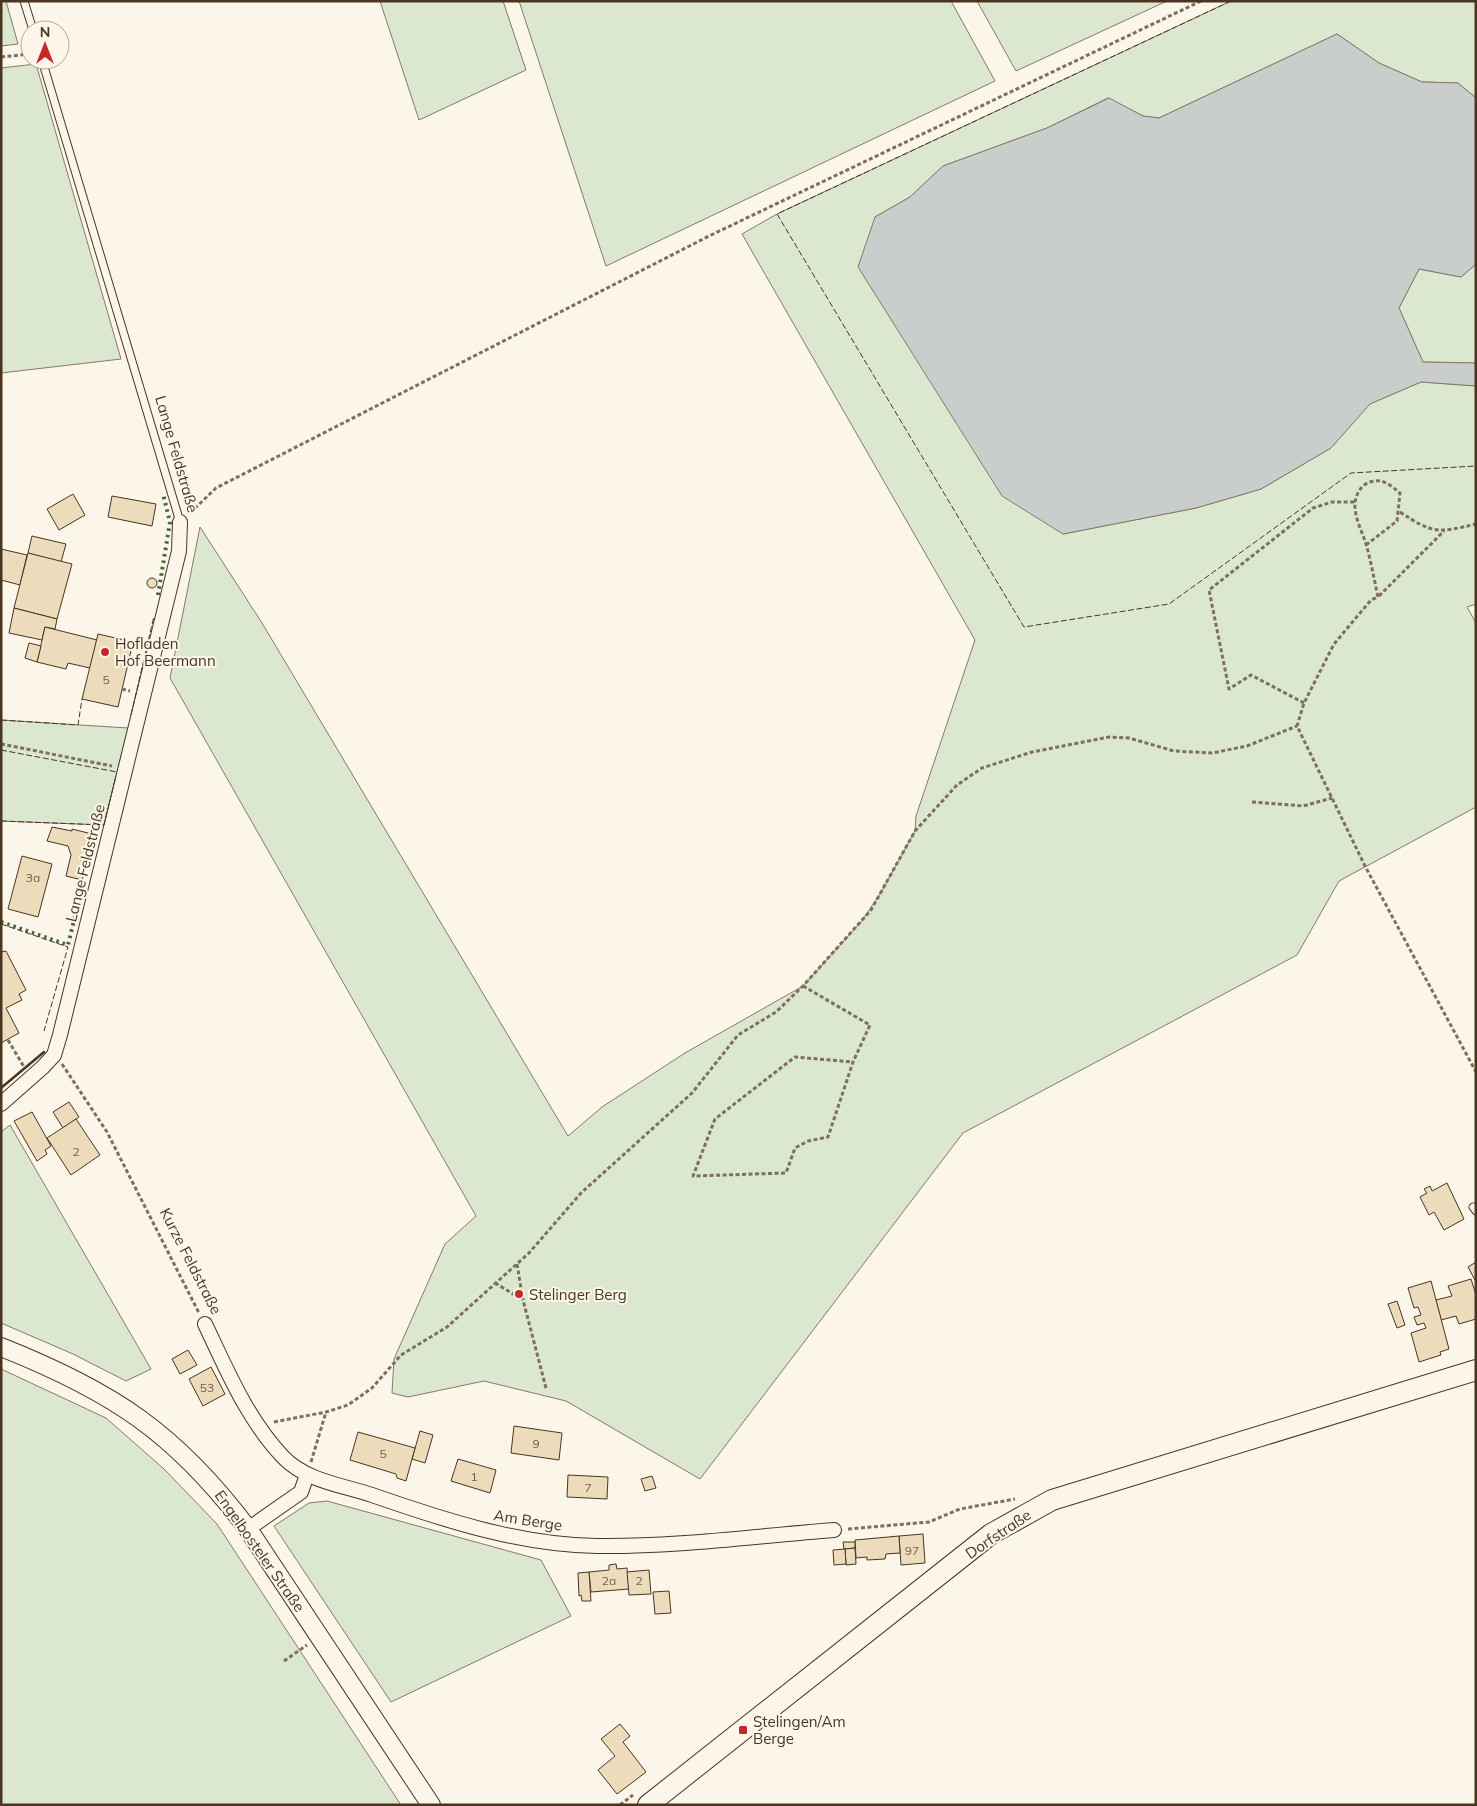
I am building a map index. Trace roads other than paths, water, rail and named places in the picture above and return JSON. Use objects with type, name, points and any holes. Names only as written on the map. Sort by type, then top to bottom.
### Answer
[{"type":"main road","name":"Dorfstraße","points":[[648,1805],[992,1534],[1023,1514],[1052,1500],[1113,1480],[1476,1370]]},
{"type":"street","name":"Lange Feldstraße","points":[[1,1104],[32,1077],[54,1054],[179,551],[180,522]]},
{"type":"street","name":"Kurze Feldstraße","points":[[205,1324],[242,1400],[258,1425],[284,1458],[308,1475]]},
{"type":"street","name":"Engelbosteler Straße","points":[[1,1347],[72,1377],[122,1405],[157,1431],[189,1459],[220,1492],[248,1529],[431,1805]]},
{"type":"street","points":[[248,1529],[301,1492],[308,1475]]},
{"type":"street","name":"Am Berge","points":[[308,1475],[506,1536],[533,1540],[596,1546],[672,1543],[834,1530]]},
{"type":"lane","points":[[24,1],[30,20]]},
{"type":"lane","name":"Lange Feldstraße","points":[[45,70],[180,522]]},
{"type":"place","name":"Hofladen Hof Beermann","points":[[105,652]]},
{"type":"place","name":"Stelinger Berg","points":[[519,1294]]},
{"type":"place","name":"Stelingen/Am Berge","points":[[743,1730]]}]
